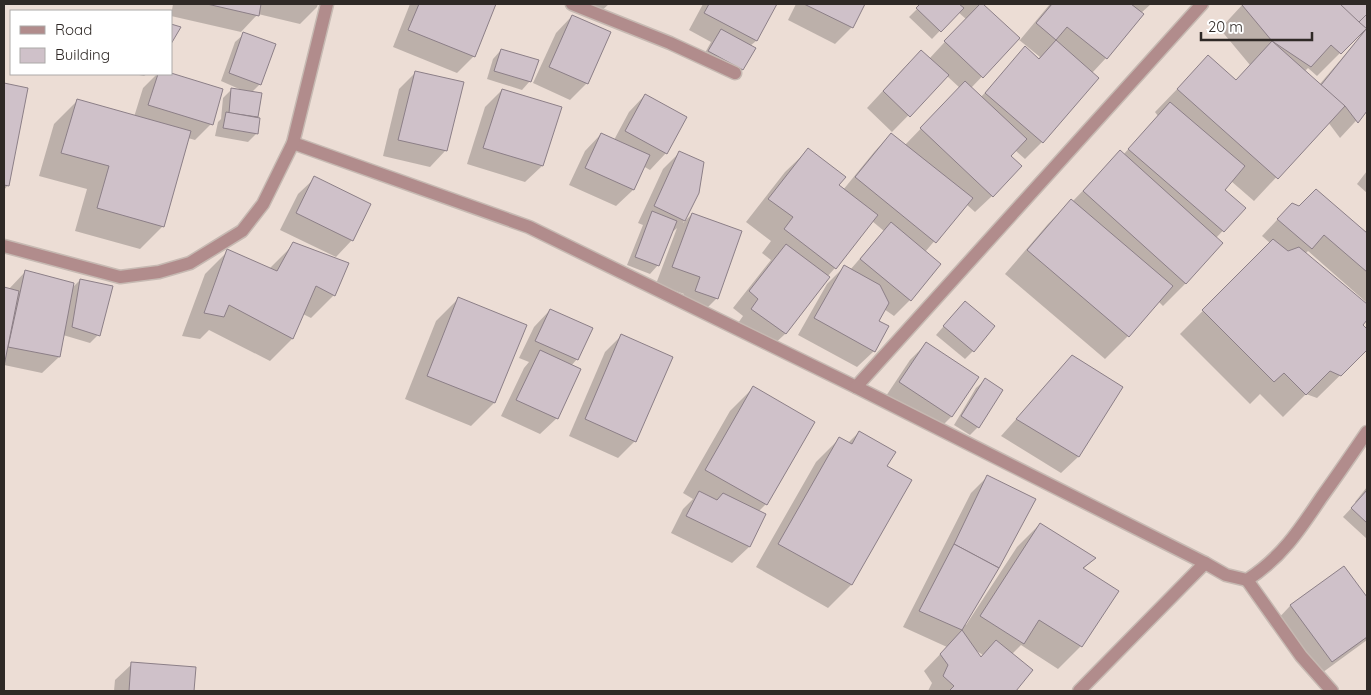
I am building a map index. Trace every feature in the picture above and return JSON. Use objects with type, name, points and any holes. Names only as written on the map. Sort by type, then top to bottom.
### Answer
[{"type":"street","points":[[4,246],[120,277],[160,272],[190,263],[242,231],[263,204],[293,143],[327,4]]},
{"type":"street","points":[[572,4],[670,43],[735,74]]},
{"type":"street","points":[[856,387],[1202,4]]},
{"type":"street","points":[[293,143],[529,227],[856,387],[1226,575],[1247,580],[1301,656],[1332,691]]},
{"type":"street","points":[[1247,580],[1277,557],[1298,532],[1367,432]]},
{"type":"street","points":[[1079,691],[1205,563]]},
{"type":"building","points":[[207,4],[261,4],[259,16]]},
{"type":"building","points":[[419,4],[496,4],[475,57],[408,30]]},
{"type":"building","points":[[709,4],[777,4],[757,41],[704,13]]},
{"type":"building","points":[[804,4],[865,4],[853,28]]},
{"type":"building","points":[[920,4],[959,4],[964,8],[941,32],[916,8]]},
{"type":"building","points":[[980,4],[983,4],[1020,38],[983,78],[944,41]]},
{"type":"building","points":[[1052,4],[1131,4],[1144,14],[1107,59],[1067,27],[1056,40],[1036,23]]},
{"type":"building","points":[[1243,4],[1343,4],[1367,28],[1341,54],[1331,45],[1311,67],[1272,41]]},
{"type":"building","points":[[1340,4],[1367,4],[1367,27],[1359,22]]},
{"type":"building","points":[[1367,14],[1367,29],[1359,22]]},
{"type":"building","points":[[572,15],[611,32],[588,84],[549,67]]},
{"type":"building","points":[[172,24],[181,27],[172,42]]},
{"type":"building","points":[[1367,28],[1367,111],[1358,123],[1345,106],[1317,90]]},
{"type":"building","points":[[721,29],[756,48],[743,70],[708,51]]},
{"type":"building","points":[[243,32],[276,44],[261,85],[229,73]]},
{"type":"building","points":[[1056,40],[1099,78],[1043,143],[985,93],[1025,46],[1039,59]]},
{"type":"building","points":[[1272,41],[1345,106],[1278,179],[1177,89],[1208,55],[1236,80]]},
{"type":"building","points":[[501,49],[539,60],[531,82],[494,71]]},
{"type":"building","points":[[921,50],[949,75],[910,117],[883,91]]},
{"type":"building","points":[[415,71],[464,82],[447,151],[398,140]]},
{"type":"building","points":[[172,73],[223,89],[213,125],[148,105],[158,75],[172,75]]},
{"type":"building","points":[[965,81],[1027,139],[1011,156],[1022,166],[993,197],[920,128]]},
{"type":"building","points":[[4,83],[28,88],[9,186],[4,185]]},
{"type":"building","points":[[231,88],[262,93],[258,117],[229,113]]},
{"type":"building","points":[[502,89],[562,107],[543,166],[483,148]]},
{"type":"building","points":[[645,94],[687,117],[667,154],[625,131]]},
{"type":"building","points":[[77,99],[191,131],[164,227],[97,208],[109,166],[61,153]]},
{"type":"building","points":[[1170,102],[1245,166],[1225,190],[1246,208],[1224,232],[1128,149]]},
{"type":"building","points":[[226,112],[260,118],[258,134],[223,128]]},
{"type":"building","points":[[601,133],[650,155],[634,190],[585,168]]},
{"type":"building","points":[[891,133],[973,198],[936,243],[855,177]]},
{"type":"building","points":[[808,148],[846,177],[839,185],[878,215],[836,269],[784,229],[793,217],[768,199]]},
{"type":"building","points":[[1120,150],[1223,243],[1186,284],[1083,191]]},
{"type":"building","points":[[679,151],[704,162],[699,193],[685,221],[654,206]]},
{"type":"building","points":[[314,176],[371,204],[353,241],[296,213]]},
{"type":"building","points":[[1316,189],[1367,233],[1367,272],[1324,235],[1312,249],[1277,219],[1292,203],[1299,206]]},
{"type":"building","points":[[1071,199],[1173,286],[1129,337],[1027,250]]},
{"type":"building","points":[[652,211],[677,221],[659,266],[635,257]]},
{"type":"building","points":[[692,213],[742,231],[718,299],[695,291],[700,277],[672,267]]},
{"type":"building","points":[[891,222],[941,264],[911,301],[860,259]]},
{"type":"building","points":[[1273,239],[1288,251],[1299,247],[1367,304],[1367,320],[1363,325],[1367,329],[1367,350],[1341,376],[1330,371],[1306,395],[1284,373],[1274,382],[1202,310]]},
{"type":"building","points":[[293,242],[349,263],[335,296],[316,286],[293,339],[229,305],[224,317],[204,313],[227,249],[277,271]]},
{"type":"building","points":[[786,244],[830,277],[786,334],[751,309],[758,299],[749,291]]},
{"type":"building","points":[[844,265],[880,285],[889,303],[879,321],[889,326],[875,352],[814,318]]},
{"type":"building","points":[[25,270],[74,283],[60,357],[8,347]]},
{"type":"building","points":[[80,279],[113,286],[100,336],[72,327]]},
{"type":"building","points":[[4,287],[19,291],[4,366]]},
{"type":"building","points":[[458,297],[527,325],[495,403],[427,376]]},
{"type":"building","points":[[965,301],[995,326],[974,352],[943,326]]},
{"type":"building","points":[[550,309],[593,328],[578,360],[535,341]]},
{"type":"building","points":[[621,334],[673,357],[636,442],[585,419]]},
{"type":"building","points":[[926,342],[979,377],[952,417],[899,382]]},
{"type":"building","points":[[540,350],[581,369],[558,419],[516,400]]},
{"type":"building","points":[[1072,355],[1123,387],[1079,457],[1016,419]]},
{"type":"building","points":[[985,378],[1003,390],[979,428],[961,416]]},
{"type":"building","points":[[753,386],[815,422],[767,505],[705,470]]},
{"type":"building","points":[[859,431],[896,452],[887,466],[912,480],[852,585],[778,544],[839,437],[852,444]]},
{"type":"building","points":[[987,475],[1036,499],[999,568],[954,544]]},
{"type":"building","points":[[1367,490],[1367,523],[1351,508]]},
{"type":"building","points":[[699,491],[717,500],[723,493],[766,514],[750,547],[686,516]]},
{"type":"building","points":[[1040,523],[1096,558],[1083,568],[1119,591],[1082,647],[1039,620],[1024,644],[980,616]]},
{"type":"building","points":[[954,544],[999,568],[962,630],[919,611]]},
{"type":"building","points":[[1344,566],[1367,597],[1367,637],[1332,662],[1290,605]]},
{"type":"building","points":[[962,630],[981,657],[996,640],[1033,670],[1016,691],[949,691],[954,686],[943,676],[948,665],[940,654]]},
{"type":"building","points":[[131,662],[196,667],[194,691],[129,691]]}]
